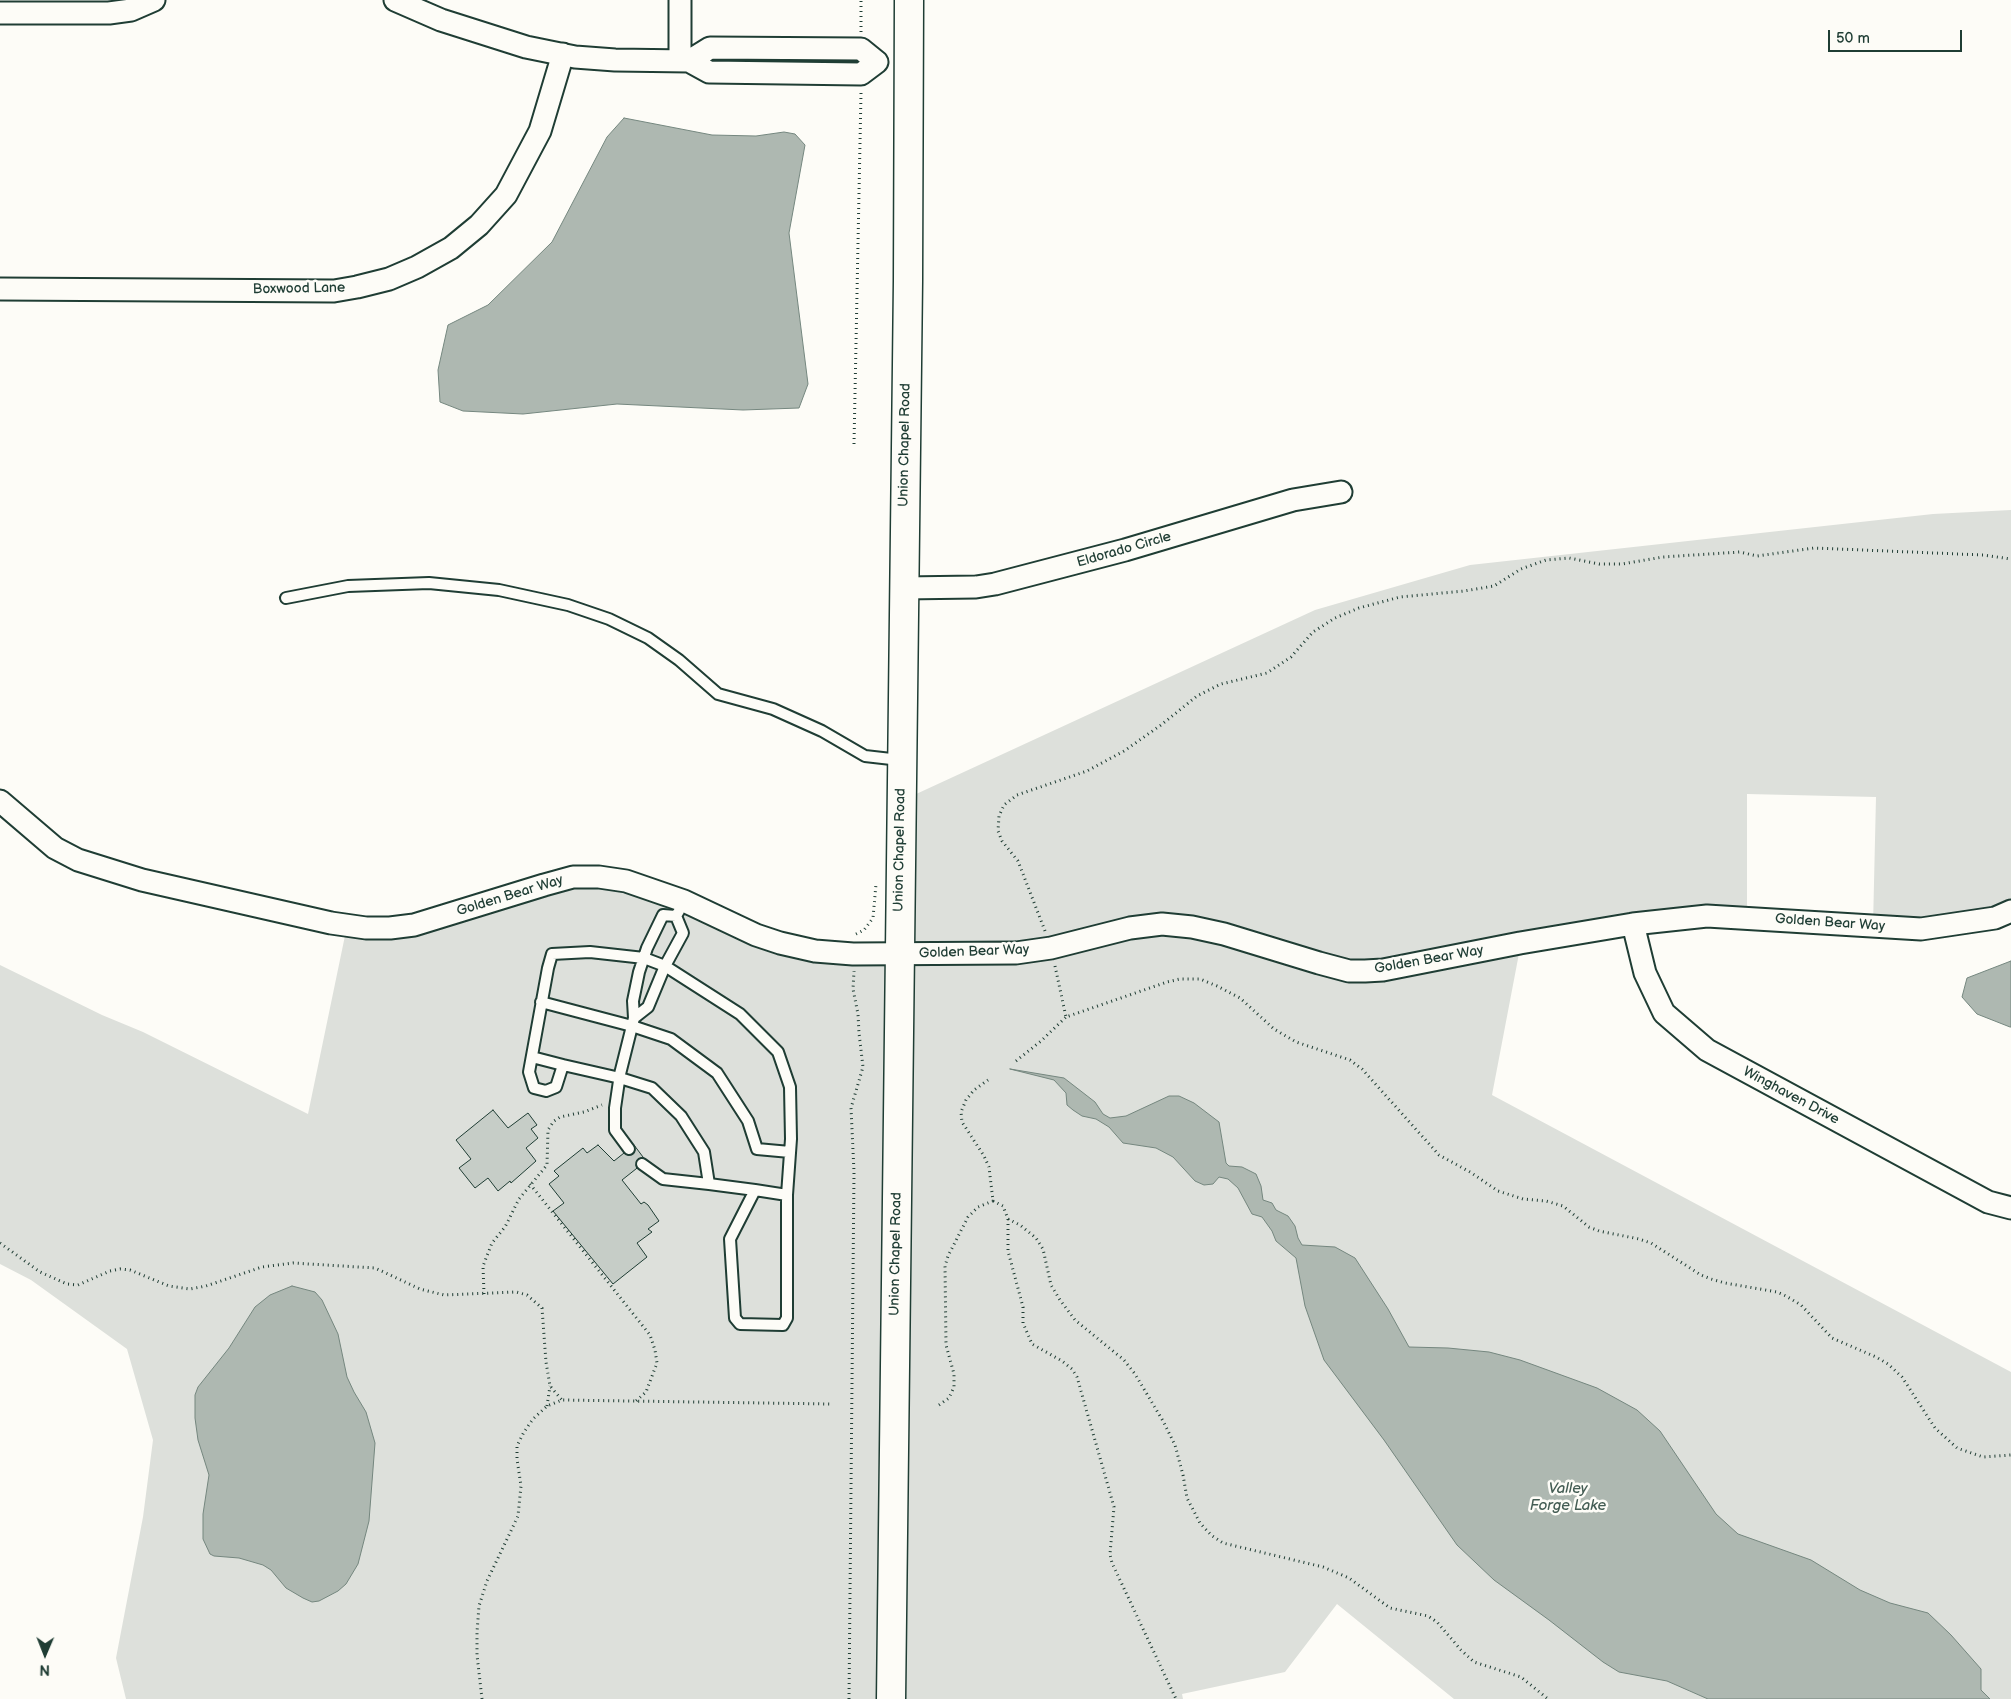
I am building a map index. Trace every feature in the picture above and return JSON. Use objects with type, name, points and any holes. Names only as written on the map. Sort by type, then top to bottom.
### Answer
[{"type":"main road","name":"Union Chapel Road","points":[[891,1699],[909,0]]},
{"type":"street","points":[[0,13],[109,13],[131,10],[154,0]]},
{"type":"street","points":[[395,0],[451,23],[526,48],[615,60],[685,61],[709,72],[866,61],[909,62]]},
{"type":"street","points":[[680,0],[685,61]]},
{"type":"street","name":"Boxwood Lane","points":[[0,289],[334,290],[381,281],[417,267],[451,248],[479,225],[506,195],[540,131],[563,54]]},
{"type":"street","name":"Eldorado Circle","points":[[903,588],[976,587],[996,584],[1125,550],[1293,500],[1341,492]]},
{"type":"street","name":"Golden Bear Way","points":[[0,801],[55,848],[78,860],[142,880],[331,923],[366,928],[414,925],[573,877],[599,877],[626,881],[680,909],[780,943],[815,951],[853,954],[1016,953],[1051,948],[1130,928],[1162,924],[1192,927],[1224,934],[1319,964],[1349,971],[1365,971],[1383,970],[1520,943],[1633,924],[1707,916],[1921,929],[1995,918],[2011,911]]},
{"type":"street","name":"Winghaven Drive","points":[[1633,924],[1645,973],[1664,1013],[1707,1050],[1988,1202],[2011,1208]]},
{"type":"lane","points":[[286,598],[348,586],[429,583],[499,590],[568,606],[609,619],[648,638],[679,660],[718,694],[773,709],[822,731],[865,756],[901,760]]},
{"type":"lane","points":[[629,1149],[615,1130],[615,1108],[633,1022],[633,1001],[644,958],[663,915],[680,909],[683,933],[665,966],[648,1007],[633,1022]]},
{"type":"lane","points":[[564,1065],[556,1087],[546,1091],[534,1088],[529,1072],[541,1002],[552,954],[590,952],[644,958],[665,966],[740,1014],[778,1052],[790,1087],[790,1152],[787,1195],[787,1318],[782,1325],[740,1324],[735,1318],[730,1239],[755,1190]]},
{"type":"lane","points":[[541,1002],[633,1022],[671,1039],[717,1073],[748,1121],[757,1149],[790,1152]]},
{"type":"lane","points":[[532,1057],[620,1078],[652,1088],[681,1116],[704,1152],[709,1184]]},
{"type":"lane","points":[[642,1164],[663,1179],[787,1195]]},
{"type":"path","points":[[854,444],[866,61],[861,0]]},
{"type":"path","points":[[1066,1017],[1051,948],[1018,861],[1002,841],[998,831],[999,816],[1004,805],[1017,795],[1087,770],[1124,751],[1197,696],[1221,684],[1267,674],[1291,657],[1313,632],[1336,618],[1359,608],[1400,597],[1494,586],[1520,569],[1546,560],[1569,558],[1599,564],[1622,564],[1663,558],[1740,552],[1757,556],[1814,548],[1983,555],[2011,559]]},
{"type":"path","points":[[849,1699],[854,1172],[851,1108],[863,1067],[858,1033],[858,1014],[853,989],[855,970],[853,935],[864,930],[873,918],[877,876]]},
{"type":"path","points":[[1016,1061],[1041,1041],[1066,1017],[1167,982],[1180,979],[1200,979],[1240,998],[1274,1029],[1296,1042],[1350,1060],[1362,1069],[1439,1155],[1470,1172],[1498,1192],[1523,1199],[1546,1201],[1563,1206],[1589,1226],[1599,1231],[1651,1243],[1701,1275],[1711,1279],[1777,1292],[1786,1296],[1802,1305],[1832,1338],[1888,1364],[1902,1377],[1935,1428],[1956,1448],[1983,1456],[2011,1455]]},
{"type":"path","points":[[988,1080],[974,1090],[966,1100],[962,1112],[962,1122],[989,1166],[993,1201]]},
{"type":"path","points":[[484,1294],[483,1266],[487,1254],[505,1227],[519,1199],[547,1165],[548,1130],[554,1121],[560,1117],[584,1112],[607,1104]]},
{"type":"path","points":[[530,1184],[650,1335],[657,1363],[646,1392],[635,1401]]},
{"type":"path","points":[[993,1201],[1002,1206],[1008,1219],[1008,1251],[1022,1307],[1023,1323],[1032,1344],[1062,1361],[1072,1369],[1077,1377],[1114,1507],[1110,1554],[1112,1563],[1176,1699]]},
{"type":"path","points":[[939,1405],[949,1398],[954,1387],[954,1374],[946,1345],[945,1266],[948,1256],[968,1218],[978,1207],[993,1201]]},
{"type":"path","points":[[1008,1219],[1020,1225],[1036,1238],[1043,1249],[1051,1284],[1075,1320],[1124,1360],[1135,1374],[1175,1445],[1187,1498],[1200,1523],[1211,1535],[1223,1543],[1323,1567],[1349,1578],[1390,1608],[1428,1616],[1474,1662],[1521,1677],[1548,1699]]},
{"type":"path","points":[[0,1243],[40,1272],[67,1284],[78,1285],[110,1271],[120,1269],[130,1270],[169,1286],[190,1289],[206,1286],[262,1267],[293,1263],[375,1268],[420,1289],[444,1295],[516,1292],[527,1295],[542,1308],[546,1362],[550,1386],[547,1406]]},
{"type":"path","points":[[550,1386],[562,1400]]},
{"type":"path","points":[[482,1699],[477,1655],[480,1606],[488,1581],[518,1516],[521,1486],[517,1446],[528,1426],[547,1406],[562,1400],[831,1404]]},
{"type":"shaded area","points":[[2011,510],[2011,911],[1873,926],[1876,797],[1747,794],[1747,918],[1521,943],[1492,1095],[2011,1372],[2011,1699],[1454,1699],[1337,1604],[1285,1672],[1182,1694],[1183,1699],[126,1699],[116,1658],[143,1517],[153,1440],[127,1349],[31,1280],[0,1264],[0,965],[102,1015],[143,1032],[308,1114],[347,926],[366,928],[599,877],[756,935],[899,954],[901,801],[1315,610],[1470,565],[1933,514]]},
{"type":"water","points":[[624,118],[712,135],[756,136],[784,132],[795,134],[805,145],[789,233],[808,384],[799,408],[743,410],[617,404],[523,414],[463,411],[440,402],[438,370],[448,325],[488,305],[552,242],[607,137]]},
{"type":"water","points":[[2011,961],[2010,1027],[1977,1014],[1962,997],[1967,978]]},
{"type":"water","name":"Valley Forge Lake","points":[[1010,1069],[1064,1078],[1095,1102],[1103,1114],[1110,1118],[1126,1116],[1169,1096],[1179,1096],[1194,1103],[1219,1122],[1226,1163],[1229,1166],[1242,1167],[1256,1174],[1261,1186],[1263,1200],[1272,1203],[1276,1210],[1288,1216],[1295,1226],[1302,1245],[1335,1247],[1355,1258],[1388,1309],[1409,1347],[1489,1352],[1520,1360],[1597,1388],[1637,1410],[1660,1431],[1716,1514],[1738,1534],[1811,1560],[1860,1590],[1890,1603],[1928,1613],[1951,1635],[1981,1669],[1981,1690],[1990,1699],[1708,1699],[1667,1681],[1619,1672],[1603,1662],[1494,1580],[1457,1545],[1384,1440],[1324,1360],[1305,1306],[1296,1258],[1276,1241],[1272,1231],[1262,1217],[1252,1214],[1238,1188],[1228,1179],[1219,1177],[1213,1184],[1204,1185],[1195,1181],[1173,1157],[1156,1148],[1123,1143],[1109,1127],[1096,1119],[1082,1116],[1073,1110],[1067,1105],[1066,1093],[1054,1080]]},
{"type":"water","points":[[292,1286],[315,1292],[322,1300],[338,1334],[347,1377],[366,1412],[375,1443],[369,1521],[358,1564],[346,1584],[338,1591],[319,1601],[312,1602],[286,1588],[271,1570],[263,1565],[239,1558],[210,1554],[203,1539],[203,1514],[209,1475],[198,1440],[195,1418],[195,1395],[198,1387],[229,1348],[255,1307],[270,1295]]},
{"type":"building","points":[[493,1110],[508,1128],[528,1113],[537,1125],[531,1129],[538,1138],[526,1148],[536,1161],[511,1183],[510,1181],[498,1191],[488,1178],[475,1188],[459,1168],[471,1159],[456,1140]]},
{"type":"building","points":[[598,1145],[614,1161],[634,1145],[646,1161],[622,1180],[641,1204],[644,1202],[648,1205],[659,1221],[648,1229],[652,1232],[637,1243],[647,1257],[613,1284],[553,1211],[564,1203],[549,1184],[559,1176],[554,1171],[583,1148],[587,1153]]}]
